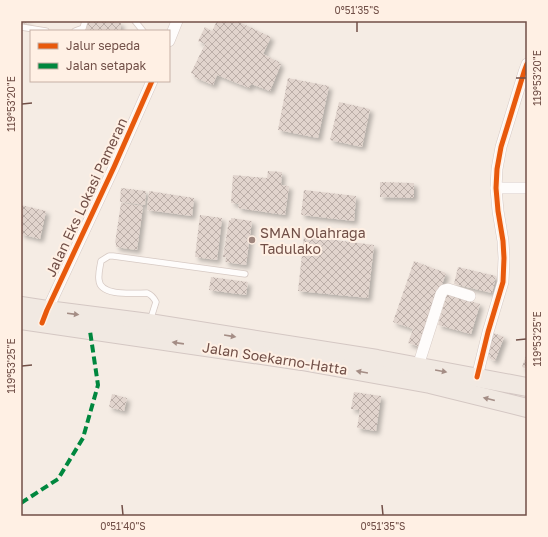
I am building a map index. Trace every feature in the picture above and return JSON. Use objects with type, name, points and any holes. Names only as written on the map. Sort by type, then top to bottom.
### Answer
[{"type":"main road","name":"Jalan Soekarno-Hatta","points":[[21,306],[44,317],[98,332],[316,364],[430,384],[527,408]]},
{"type":"main road","name":"Jalan Soekarno-Hatta","points":[[21,320],[44,317],[149,323],[418,366],[527,387]]},
{"type":"street","points":[[170,38],[177,21]]},
{"type":"street","points":[[477,377],[502,282],[504,258],[503,241],[496,188],[500,148],[527,64]]},
{"type":"street","name":"Jalan Eks Lokasi Pameran","points":[[44,317],[114,167],[152,82]]},
{"type":"street","points":[[496,188],[527,188]]},
{"type":"street","points":[[418,366],[441,294],[444,290],[448,289],[470,296]]},
{"type":"lane","points":[[77,30],[82,28],[85,21]]},
{"type":"lane","points":[[135,21],[142,30]]},
{"type":"lane","points":[[21,27],[40,30]]},
{"type":"lane","points":[[149,323],[156,302],[151,295],[147,293],[112,292],[105,289],[98,282],[101,261],[108,256],[245,274]]},
{"type":"building","points":[[21,21],[28,21],[27,24],[21,23]]},
{"type":"building","points":[[87,21],[121,23],[120,30],[86,30]]},
{"type":"building","points":[[217,21],[239,21],[271,37],[263,54],[281,64],[270,91],[251,84],[249,88],[217,75],[213,85],[194,77],[195,75],[191,73],[205,44],[198,41],[205,27],[212,31]]},
{"type":"building","points":[[288,78],[329,86],[318,138],[278,130]]},
{"type":"building","points":[[339,102],[370,109],[362,147],[330,140]]},
{"type":"building","points":[[268,171],[282,172],[281,185],[289,186],[285,215],[238,208],[239,204],[231,203],[233,175],[267,178]]},
{"type":"building","points":[[380,182],[414,183],[414,198],[380,197]]},
{"type":"building","points":[[121,188],[146,191],[145,205],[120,202]]},
{"type":"building","points":[[304,190],[356,196],[354,221],[301,215]]},
{"type":"building","points":[[149,191],[194,198],[192,216],[147,210]]},
{"type":"building","points":[[121,203],[143,206],[137,250],[116,247],[115,243]]},
{"type":"building","points":[[21,205],[46,211],[40,239],[21,234]]},
{"type":"building","points":[[200,215],[222,218],[217,260],[195,257]]},
{"type":"building","points":[[231,218],[252,221],[246,265],[225,262],[226,257],[223,257],[229,220],[231,220]]},
{"type":"building","points":[[304,236],[374,245],[368,298],[298,291]]},
{"type":"building","points":[[414,261],[446,273],[420,347],[408,343],[413,329],[393,322]]},
{"type":"building","points":[[458,267],[496,276],[492,293],[454,284]]},
{"type":"building","points":[[211,277],[248,282],[246,295],[209,290]]},
{"type":"building","points":[[447,294],[480,304],[471,334],[438,325]]},
{"type":"building","points":[[494,333],[504,337],[495,361],[490,359],[491,356],[486,354]]},
{"type":"building","points":[[527,353],[527,369],[522,367]]},
{"type":"building","points":[[354,392],[381,396],[376,431],[357,428],[360,410],[351,409]]},
{"type":"building","points":[[112,394],[127,398],[124,411],[109,407]]},
{"type":"marked path","points":[[21,503],[58,479],[83,438],[98,385],[90,331]]},
{"type":"cycle path","points":[[477,377],[488,332],[503,282],[504,258],[496,188],[497,169],[501,147],[527,64]]},
{"type":"cycle path","points":[[42,323],[152,82]]},
{"type":"place","name":"SMAN Olahraga Tadulako","points":[[252,240]]}]
